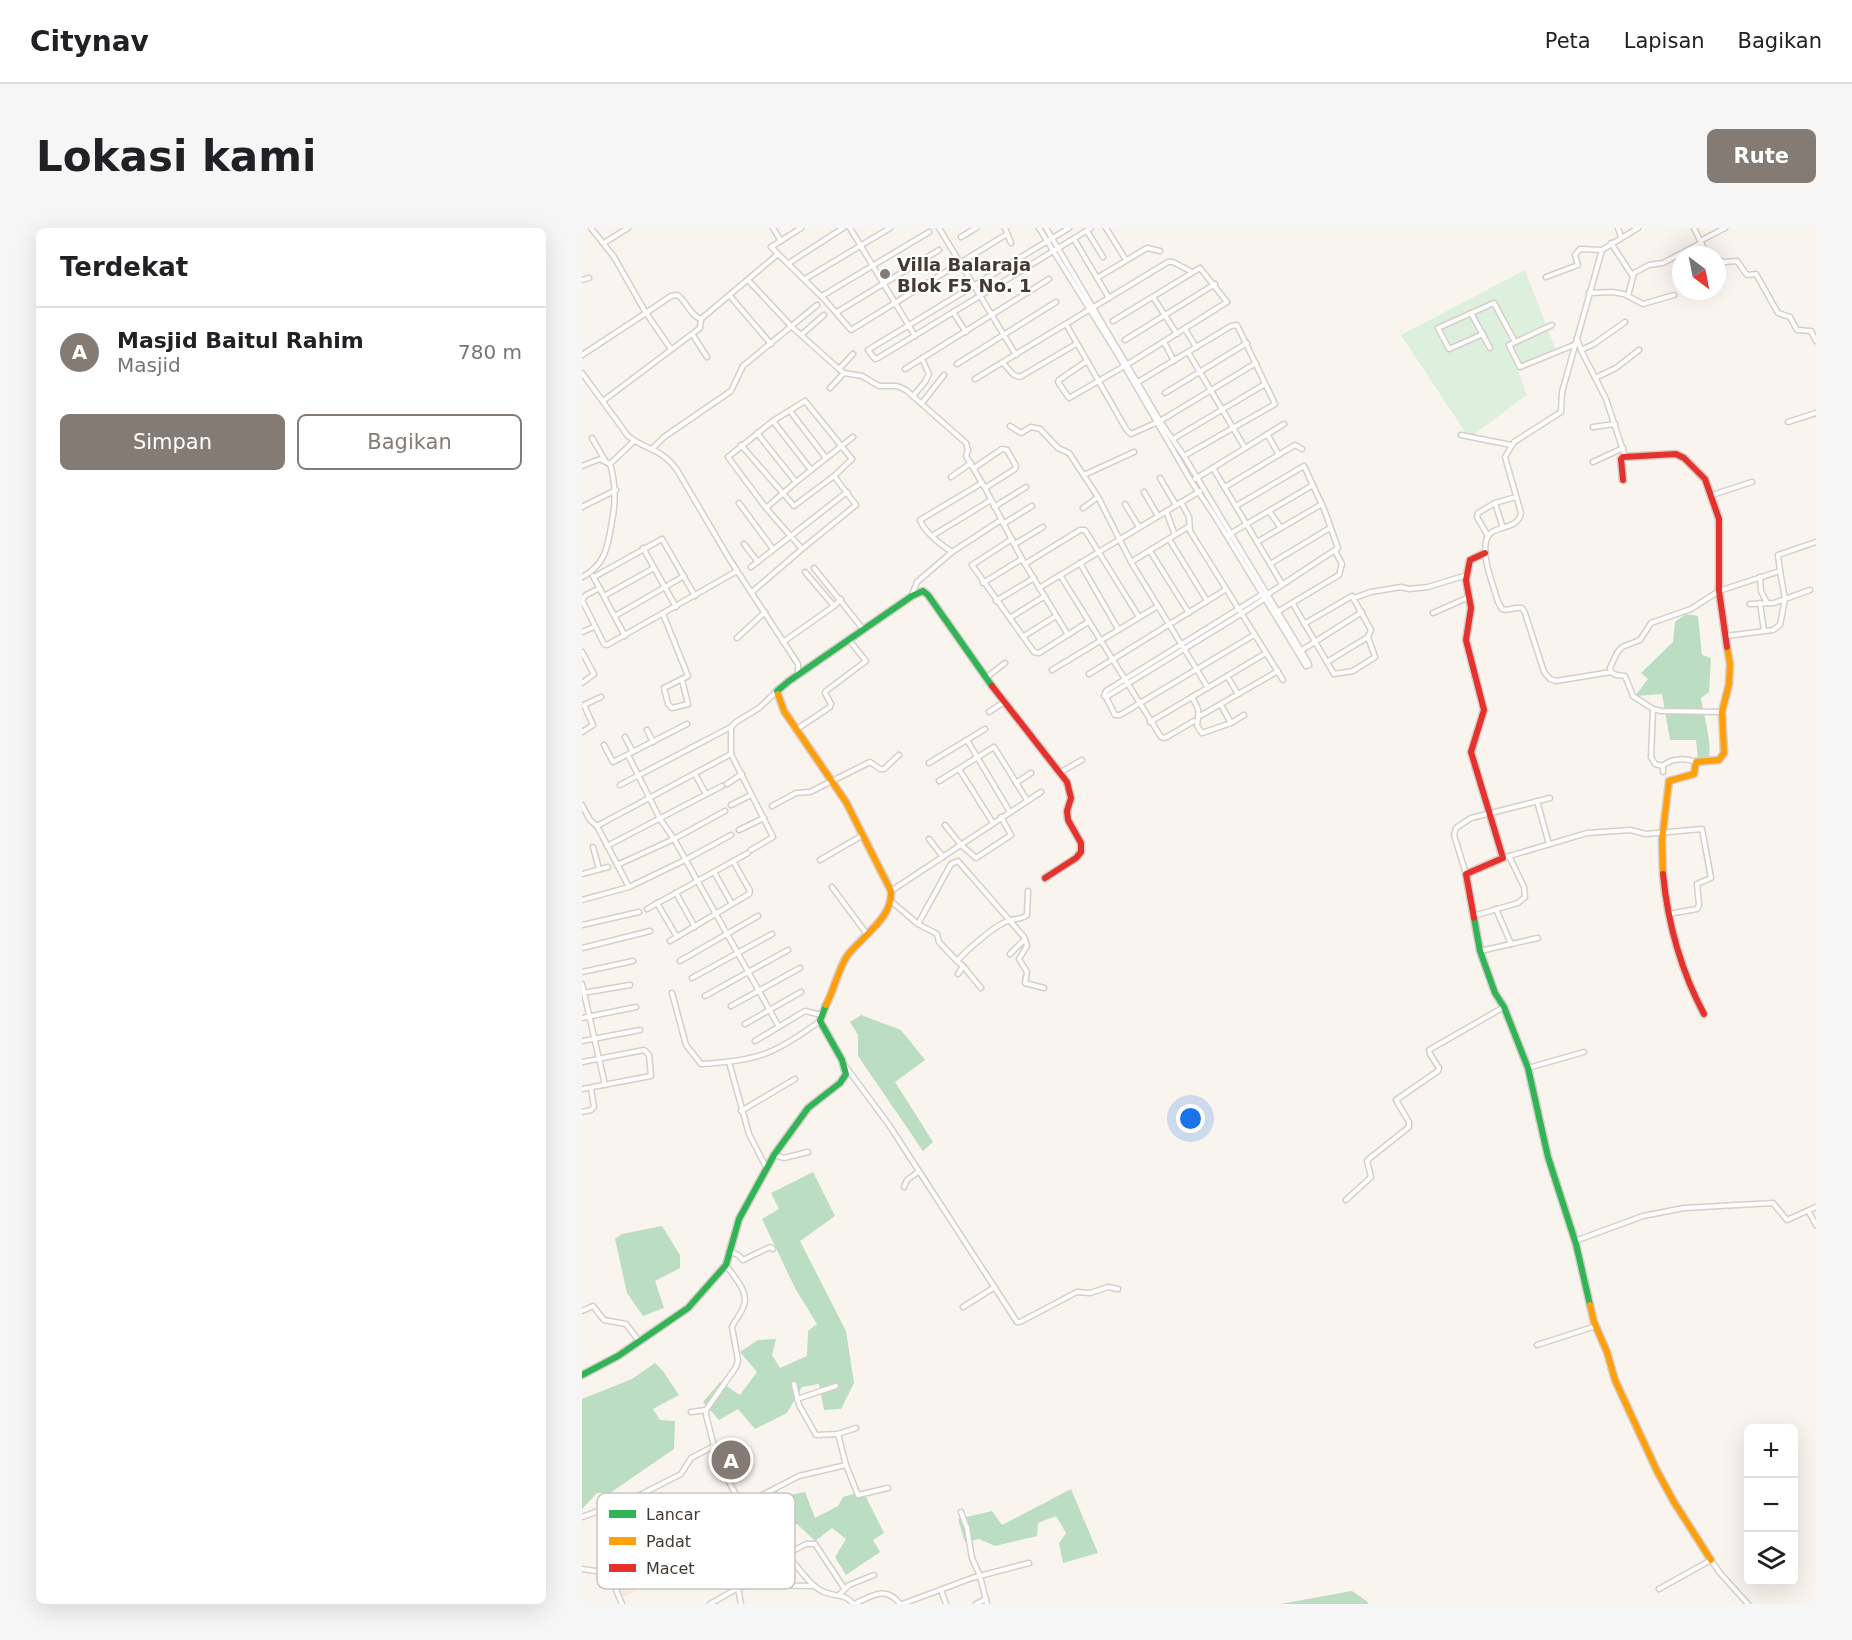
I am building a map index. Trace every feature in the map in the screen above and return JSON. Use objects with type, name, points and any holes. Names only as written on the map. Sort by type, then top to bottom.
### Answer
[{"type":"street","points":[[591,228],[604,243],[646,313],[671,349]]},
{"type":"street","points":[[604,243],[628,228]]},
{"type":"street","points":[[773,228],[781,241]]},
{"type":"street","points":[[800,228],[771,247],[822,296],[851,330],[1007,234]]},
{"type":"street","points":[[789,263],[843,228]]},
{"type":"street","points":[[850,228],[915,336]]},
{"type":"street","points":[[805,279],[890,228]]},
{"type":"street","points":[[939,228],[1016,355]]},
{"type":"street","points":[[961,237],[976,228]]},
{"type":"street","points":[[1005,228],[1011,243]]},
{"type":"street","points":[[1039,228],[1051,240]]},
{"type":"street","points":[[1046,228],[1057,250],[1094,307],[1191,481],[1200,490],[1277,612],[1309,665],[1306,666],[1297,652],[1266,595]]},
{"type":"street","points":[[1069,228],[868,350],[875,359],[1089,229],[1103,257]]},
{"type":"street","points":[[1106,228],[1126,261]]},
{"type":"street","points":[[1618,228],[1621,237]]},
{"type":"street","points":[[1488,536],[1517,523],[1520,518],[1521,513],[1505,458],[1511,445],[1561,411],[1562,392],[1602,250],[1638,228]]},
{"type":"street","points":[[1694,228],[1702,246]]},
{"type":"street","points":[[1632,275],[1649,265],[1664,263],[1725,228]]},
{"type":"street","points":[[822,296],[929,232]]},
{"type":"street","points":[[1074,238],[1109,297]]},
{"type":"street","points":[[1611,243],[1632,275],[1632,285],[1628,296]]},
{"type":"street","points":[[1097,278],[1147,248],[1160,251]]},
{"type":"street","points":[[1546,277],[1578,264],[1575,255],[1580,249],[1602,250]]},
{"type":"street","points":[[837,312],[939,250]]},
{"type":"street","points":[[1057,250],[1089,310],[1138,382],[1158,422],[1184,456],[1200,490]]},
{"type":"street","points":[[603,401],[693,334],[700,328],[701,318],[778,254]]},
{"type":"street","points":[[1726,262],[1737,261],[1747,276],[1756,274],[1778,313],[1790,317],[1797,330],[1811,331],[1816,341]]},
{"type":"street","points":[[975,379],[1168,262],[1173,262],[1192,272]]},
{"type":"street","points":[[1087,362],[1058,382],[1069,398],[1227,304],[1226,299],[1202,268],[1113,321]]},
{"type":"street","points":[[582,280],[589,278]]},
{"type":"street","points":[[905,369],[1049,279]]},
{"type":"street","points":[[748,280],[792,327],[844,373],[862,376],[879,386],[897,386],[906,390],[966,443],[968,450],[966,456],[1022,559],[1068,635]]},
{"type":"street","points":[[1125,340],[1215,284]]},
{"type":"street","points":[[1589,293],[1612,292],[1628,296],[1643,304],[1672,296]]},
{"type":"street","points":[[582,355],[671,296],[677,295],[696,317],[701,318]]},
{"type":"street","points":[[730,296],[771,344]]},
{"type":"street","points":[[1153,297],[1177,334]]},
{"type":"street","points":[[957,364],[1056,302]]},
{"type":"street","points":[[1483,334],[1449,349],[1438,328],[1494,303],[1515,342]]},
{"type":"street","points":[[652,449],[664,437],[730,391],[740,370],[817,304]]},
{"type":"street","points":[[953,312],[966,332]]},
{"type":"street","points":[[1471,313],[1490,348]]},
{"type":"street","points":[[801,335],[824,315]]},
{"type":"street","points":[[1581,350],[1594,344],[1625,322]]},
{"type":"street","points":[[1066,324],[1128,433],[1134,434],[1158,422],[1256,363]]},
{"type":"street","points":[[1138,382],[1235,324],[1247,343],[1275,404],[1184,456]]},
{"type":"street","points":[[1552,325],[1509,345],[1520,367],[1575,344]]},
{"type":"street","points":[[1185,329],[1196,347]]},
{"type":"street","points":[[693,334],[707,357]]},
{"type":"street","points":[[1577,338],[1606,399],[1625,456]]},
{"type":"street","points":[[1164,342],[1174,361]]},
{"type":"street","points":[[1165,393],[1247,343]]},
{"type":"street","points":[[1003,363],[1014,375],[1020,377],[1076,344]]},
{"type":"street","points":[[1595,378],[1616,368],[1639,350]]},
{"type":"street","points":[[1188,352],[1245,448]]},
{"type":"street","points":[[839,369],[853,354]]},
{"type":"street","points":[[913,396],[929,374],[922,359]]},
{"type":"street","points":[[582,373],[634,441],[666,457],[677,470],[737,571],[798,664],[795,677]]},
{"type":"street","points":[[830,388],[844,373]]},
{"type":"street","points":[[922,403],[944,375]]},
{"type":"street","points":[[1173,439],[1265,384]]},
{"type":"street","points":[[741,445],[795,506],[852,462],[806,401],[772,420],[731,453],[728,458],[766,508],[802,549]]},
{"type":"street","points":[[790,411],[826,458]]},
{"type":"street","points":[[1788,422],[1816,413]]},
{"type":"street","points":[[772,420],[811,470]]},
{"type":"street","points":[[1191,481],[1284,424]]},
{"type":"street","points":[[1593,427],[1615,424]]},
{"type":"street","points":[[1010,426],[1021,433],[1032,427],[1040,429],[1058,448],[1069,453],[1098,497],[1131,562],[1208,688]]},
{"type":"street","points":[[757,433],[796,482]]},
{"type":"street","points":[[1267,434],[1279,455]]},
{"type":"street","points":[[1461,435],[1511,445]]},
{"type":"street","points":[[766,508],[853,437]]},
{"type":"street","points":[[582,577],[600,564],[607,551],[616,490],[608,463],[592,438]]},
{"type":"street","points":[[608,463],[634,441]]},
{"type":"street","points":[[1225,487],[1295,445],[1302,449]]},
{"type":"street","points":[[1593,462],[1623,448]]},
{"type":"street","points":[[974,468],[1002,449],[1007,450],[1016,466],[1015,469],[985,488]]},
{"type":"street","points":[[1084,475],[1134,452]]},
{"type":"street","points":[[1623,480],[1621,459],[1625,456],[1676,454],[1699,471],[1712,495],[1719,519],[1719,591],[1731,664],[1722,712],[1724,753],[1722,758],[1696,762],[1684,759],[1667,762],[1663,766],[1663,772]]},
{"type":"street","points":[[582,466],[600,459],[608,463]]},
{"type":"street","points":[[951,477],[971,463]]},
{"type":"street","points":[[1236,506],[1302,466],[1306,469],[1339,546],[1335,551],[1266,595],[1125,682],[1106,697],[1115,715],[1118,716],[1139,704],[1254,634]]},
{"type":"street","points":[[1213,468],[1282,584]]},
{"type":"street","points":[[752,592],[855,507],[855,503],[834,476]]},
{"type":"street","points":[[1160,478],[1176,505]]},
{"type":"street","points":[[1712,495],[1752,482]]},
{"type":"street","points":[[952,552],[920,523],[921,517],[982,483]]},
{"type":"street","points":[[1228,535],[1312,485]]},
{"type":"street","points":[[994,507],[1026,486]]},
{"type":"street","points":[[582,507],[616,490]]},
{"type":"street","points":[[1039,588],[1200,490]]},
{"type":"street","points":[[751,567],[847,492]]},
{"type":"street","points":[[1144,492],[1158,516]]},
{"type":"street","points":[[1083,508],[1098,497]]},
{"type":"street","points":[[1516,497],[1495,503],[1481,512],[1478,517],[1488,536],[1485,553],[1498,602],[1502,609],[1518,607],[1526,613],[1544,672],[1550,679],[1556,681],[1611,672],[1625,676],[1633,696],[1653,709],[1722,712]]},
{"type":"street","points":[[932,536],[991,500]]},
{"type":"street","points":[[1181,502],[1189,517],[1188,527],[1283,680]]},
{"type":"street","points":[[739,503],[773,549]]},
{"type":"street","points":[[1495,503],[1503,528]]},
{"type":"street","points":[[1125,504],[1139,527]]},
{"type":"street","points":[[1257,542],[1322,504]]},
{"type":"street","points":[[912,596],[917,582],[952,552],[1032,506]]},
{"type":"street","points":[[1166,511],[1175,535]]},
{"type":"street","points":[[1269,511],[1281,528]]},
{"type":"street","points":[[1015,544],[1043,527]]},
{"type":"street","points":[[1131,562],[1188,527]]},
{"type":"street","points":[[1270,564],[1330,528]]},
{"type":"street","points":[[1025,564],[1082,529],[1087,531],[1138,617]]},
{"type":"street","points":[[594,577],[662,539],[695,596]]},
{"type":"street","points":[[1012,539],[972,565],[1036,653],[1088,622]]},
{"type":"street","points":[[1169,539],[1207,602]]},
{"type":"street","points":[[1726,636],[1764,632],[1780,625],[1785,598],[1778,555],[1816,542]]},
{"type":"street","points":[[744,544],[758,562]]},
{"type":"street","points":[[643,548],[676,607]]},
{"type":"street","points":[[1150,551],[1189,613]]},
{"type":"street","points":[[1277,612],[1339,575],[1342,564],[1335,551]]},
{"type":"street","points":[[1472,916],[1518,903],[1525,897],[1524,887],[1506,857],[1471,752],[1484,710],[1466,640],[1471,608],[1467,575],[1472,558],[1485,553]]},
{"type":"street","points":[[983,583],[1022,559]]},
{"type":"street","points":[[1080,563],[1118,628]]},
{"type":"street","points":[[604,596],[654,567]]},
{"type":"street","points":[[814,567],[864,630]]},
{"type":"street","points":[[600,588],[586,595],[582,600],[605,645],[625,636],[737,571]]},
{"type":"street","points":[[1611,672],[1610,668],[1617,653],[1622,647],[1640,640],[1651,623],[1691,609],[1719,591],[1780,571]]},
{"type":"street","points":[[805,572],[834,606]]},
{"type":"street","points":[[590,573],[625,636]]},
{"type":"street","points":[[1060,575],[1162,739],[1194,721]]},
{"type":"street","points":[[1354,598],[1401,586],[1409,589],[1428,587],[1467,575]]},
{"type":"street","points":[[615,616],[684,576]]},
{"type":"street","points":[[1760,577],[1761,591],[1767,603]]},
{"type":"street","points":[[996,601],[1034,578]]},
{"type":"street","points":[[1089,674],[1225,590]]},
{"type":"street","points":[[1750,604],[1774,603],[1810,590]]},
{"type":"street","points":[[620,785],[732,727],[759,708],[795,677],[912,596],[923,591],[1004,702],[1067,782],[1071,798],[1067,811],[1068,820],[1081,843],[1081,852],[1076,858],[1045,878]]},
{"type":"street","points":[[1304,624],[1351,595],[1354,598],[1371,630],[1368,637],[1327,662]]},
{"type":"street","points":[[1010,618],[1045,596]]},
{"type":"street","points":[[1433,613],[1469,597]]},
{"type":"street","points":[[783,642],[841,599]]},
{"type":"street","points":[[1760,603],[1764,632]]},
{"type":"street","points":[[1293,604],[1334,674],[1353,671],[1375,657],[1368,637]]},
{"type":"street","points":[[1052,670],[1118,628],[1158,606]]},
{"type":"street","points":[[737,638],[765,612]]},
{"type":"street","points":[[1301,651],[1362,612]]},
{"type":"street","points":[[663,614],[688,676],[666,686],[663,690],[669,707],[688,704],[682,680]]},
{"type":"street","points":[[1024,636],[1056,616]]},
{"type":"street","points":[[582,632],[594,627]]},
{"type":"street","points":[[797,729],[830,707],[826,691],[866,661],[849,640]]},
{"type":"street","points":[[582,652],[594,674],[582,683]]},
{"type":"street","points":[[1150,722],[1266,653]]},
{"type":"street","points":[[987,677],[1005,663]]},
{"type":"street","points":[[1200,716],[1278,671]]},
{"type":"street","points":[[1227,676],[1238,694]]},
{"type":"street","points":[[672,993],[686,1045],[699,1062],[729,1062],[756,1058],[774,1052],[821,1018],[846,958],[885,914],[892,902],[891,891],[864,835],[833,781],[781,704],[777,691]]},
{"type":"street","points":[[582,732],[593,725],[583,704],[600,697]]},
{"type":"street","points":[[1192,697],[1199,709],[1200,716],[1197,726],[1203,734],[1232,723],[1244,715]]},
{"type":"street","points":[[989,712],[1004,702]]},
{"type":"street","points":[[1221,705],[1232,723]]},
{"type":"street","points":[[1653,709],[1651,758],[1655,764],[1663,766]]},
{"type":"street","points":[[604,745],[613,762],[687,724]]},
{"type":"street","points":[[647,909],[773,837],[731,754],[732,727]]},
{"type":"street","points":[[928,763],[985,729]]},
{"type":"street","points":[[647,730],[653,742]]},
{"type":"street","points":[[625,737],[639,776],[660,819],[674,839],[779,1027]]},
{"type":"street","points":[[967,740],[1010,812]]},
{"type":"street","points":[[939,781],[976,757],[995,748],[1027,801]]},
{"type":"street","points":[[597,826],[731,754]]},
{"type":"street","points":[[772,806],[796,793],[810,792],[870,762],[884,769],[899,755]]},
{"type":"street","points":[[1061,772],[1082,760]]},
{"type":"street","points":[[1696,762],[1694,774],[1669,782],[1663,833],[1664,890],[1675,949],[1690,992],[1704,1014]]},
{"type":"street","points":[[959,769],[993,823]]},
{"type":"street","points":[[1016,783],[1031,773]]},
{"type":"street","points":[[695,774],[706,795]]},
{"type":"street","points":[[607,846],[742,774]]},
{"type":"street","points":[[891,891],[1041,792]]},
{"type":"street","points":[[731,805],[751,795]]},
{"type":"street","points":[[1551,798],[1468,819],[1454,831],[1454,839],[1466,874],[1480,951],[1495,993],[1504,1007],[1528,1068],[1548,1157],[1575,1241],[1596,1326],[1615,1380],[1657,1471],[1674,1502],[1720,1573],[1748,1604]]},
{"type":"street","points":[[1537,801],[1549,844]]},
{"type":"street","points":[[582,805],[590,820],[597,826],[629,887]]},
{"type":"street","points":[[617,865],[674,839],[725,811]]},
{"type":"street","points":[[945,825],[961,845],[976,858],[1011,836],[1001,817]]},
{"type":"street","points":[[739,830],[764,818]]},
{"type":"street","points":[[1466,874],[1506,857],[1587,833],[1630,830],[1644,834],[1702,829],[1711,878],[1697,884],[1699,905],[1697,909],[1667,914]]},
{"type":"street","points":[[582,900],[629,887],[731,835]]},
{"type":"street","points":[[820,860],[864,835]]},
{"type":"street","points":[[929,839],[943,857]]},
{"type":"street","points":[[593,847],[599,870]]},
{"type":"street","points":[[670,941],[747,895],[750,891],[733,861]]},
{"type":"street","points":[[918,924],[951,864],[956,861],[960,863],[1025,939],[1027,946],[1019,959],[1027,972],[1025,984],[1044,988]]},
{"type":"street","points":[[582,874],[608,867]]},
{"type":"street","points":[[714,872],[732,904]]},
{"type":"street","points":[[832,887],[866,933]]},
{"type":"street","points":[[957,961],[967,951],[1009,921],[1022,919],[1027,915],[1029,891]]},
{"type":"street","points":[[676,893],[695,927]]},
{"type":"street","points":[[892,902],[918,924],[939,936],[939,942],[981,988]]},
{"type":"street","points":[[657,903],[677,937]]},
{"type":"street","points":[[1496,909],[1511,944]]},
{"type":"street","points":[[582,925],[639,912]]},
{"type":"street","points":[[680,961],[759,916]]},
{"type":"street","points":[[582,948],[650,931]]},
{"type":"street","points":[[692,978],[772,934]]},
{"type":"street","points":[[1480,951],[1538,938]]},
{"type":"street","points":[[1010,954],[1025,939]]},
{"type":"street","points":[[705,996],[788,950]]},
{"type":"street","points":[[582,972],[633,961]]},
{"type":"street","points":[[958,974],[963,966]]},
{"type":"street","points":[[731,1006],[800,968]]},
{"type":"street","points":[[582,984],[605,1085]]},
{"type":"street","points":[[583,993],[630,985]]},
{"type":"street","points":[[745,1024],[801,992]]},
{"type":"street","points":[[582,1018],[636,1007]]},
{"type":"street","points":[[1346,1200],[1371,1177],[1368,1161],[1370,1158],[1409,1127],[1409,1122],[1396,1100],[1438,1071],[1439,1068],[1430,1050],[1504,1007]]},
{"type":"street","points":[[755,1041],[805,1011],[821,1018],[845,1066],[889,1125],[1017,1322],[1077,1292],[1090,1293],[1108,1287],[1118,1289]]},
{"type":"street","points":[[582,1041],[640,1030]]},
{"type":"street","points":[[582,1062],[646,1050],[649,1055],[651,1076],[582,1089]]},
{"type":"street","points":[[1528,1068],[1584,1052]]},
{"type":"street","points":[[729,1062],[748,1134],[766,1167]]},
{"type":"street","points":[[582,1375],[618,1356],[688,1308],[726,1265],[739,1220],[766,1167],[813,1102],[844,1079],[845,1066]]},
{"type":"street","points":[[741,1111],[795,1079]]},
{"type":"street","points":[[582,1112],[594,1107],[591,1088]]},
{"type":"street","points":[[774,1155],[784,1158],[807,1152]]},
{"type":"street","points":[[904,1187],[907,1180],[918,1172]]},
{"type":"street","points":[[1575,1241],[1643,1216],[1684,1208],[1773,1203],[1787,1220],[1816,1207]]},
{"type":"street","points":[[1809,1212],[1816,1225]]},
{"type":"street","points":[[729,1251],[743,1260],[770,1247],[773,1249]]},
{"type":"street","points":[[726,1265],[745,1297],[744,1306],[732,1327],[738,1360],[706,1410],[706,1415],[714,1446],[735,1493]]},
{"type":"street","points":[[963,1307],[995,1287]]},
{"type":"street","points":[[582,1311],[593,1306],[604,1320],[626,1324],[639,1341]]},
{"type":"street","points":[[1537,1345],[1596,1326]]},
{"type":"street","points":[[794,1384],[797,1399],[816,1436],[838,1434],[856,1428]]},
{"type":"street","points":[[797,1399],[836,1386]]},
{"type":"street","points":[[691,1412],[706,1410]]},
{"type":"street","points":[[838,1434],[846,1465],[858,1495],[888,1488]]},
{"type":"street","points":[[644,1493],[681,1474],[691,1458],[714,1446]]},
{"type":"street","points":[[766,1493],[799,1476],[846,1465]]},
{"type":"street","points":[[582,1516],[597,1511]]},
{"type":"street","points":[[961,1512],[969,1534],[972,1557],[980,1576],[986,1602],[976,1604]]},
{"type":"street","points":[[795,1550],[806,1544],[815,1544],[844,1588]]},
{"type":"street","points":[[1659,1589],[1711,1560]]},
{"type":"street","points":[[795,1565],[825,1593],[846,1597],[854,1604],[887,1593],[893,1595],[901,1604],[980,1576],[1029,1563]]},
{"type":"street","points":[[582,1569],[597,1571]]},
{"type":"street","points":[[838,1595],[844,1588],[874,1575]]},
{"type":"street","points":[[795,1586],[815,1586]]},
{"type":"street","points":[[616,1589],[622,1604]]},
{"type":"street","points":[[710,1604],[736,1589]]},
{"type":"street","points":[[738,1589],[741,1604]]},
{"type":"street","points":[[941,1590],[946,1604]]},
{"type":"shaded area","points":[[614,1589],[638,1589],[620,1599]]},
{"type":"green space","points":[[1525,270],[1555,348],[1518,371],[1527,395],[1469,438],[1401,335]]},
{"type":"green space","points":[[1686,614],[1698,616],[1702,655],[1711,658],[1709,692],[1701,698],[1709,737],[1709,759],[1698,759],[1696,740],[1670,740],[1662,694],[1635,696],[1648,679],[1641,673],[1673,642],[1675,622]]},
{"type":"green space","points":[[861,1015],[901,1030],[925,1060],[895,1082],[933,1142],[923,1151],[858,1056],[858,1035],[850,1022]]},
{"type":"green space","points":[[813,1172],[835,1216],[800,1241],[846,1331],[854,1383],[841,1409],[824,1410],[819,1384],[802,1387],[787,1413],[755,1429],[738,1409],[719,1420],[703,1402],[720,1382],[740,1395],[757,1372],[740,1352],[758,1340],[776,1339],[772,1355],[780,1368],[807,1356],[808,1331],[817,1324],[795,1288],[762,1219],[779,1209],[771,1193]]},
{"type":"green space","points":[[662,1226],[680,1255],[680,1268],[655,1281],[664,1308],[643,1316],[627,1293],[615,1239],[622,1234]]},
{"type":"green space","points":[[655,1363],[679,1395],[653,1409],[660,1420],[675,1421],[674,1449],[610,1493],[597,1493],[582,1509],[582,1399],[632,1379]]},
{"type":"green space","points":[[775,1487],[778,1493],[764,1493]]},
{"type":"green space","points":[[1071,1489],[1098,1553],[1063,1563],[1059,1543],[1066,1533],[1056,1516],[1038,1523],[1037,1536],[995,1546],[979,1539],[965,1542],[958,1519],[992,1511],[1002,1525]]},
{"type":"green space","points":[[863,1491],[884,1533],[873,1540],[880,1552],[846,1575],[835,1557],[846,1539],[832,1528],[815,1541],[797,1524],[795,1525],[795,1494],[805,1492],[815,1518],[838,1506],[843,1497]]},
{"type":"green space","points":[[1352,1591],[1368,1604],[1280,1604]]},
{"type":"traffic: fast","points":[[778,694],[777,691],[789,681],[912,596],[923,591],[992,686]]},
{"type":"traffic: fast","points":[[1474,918],[1480,951],[1495,993],[1504,1007],[1528,1068],[1548,1157],[1576,1244],[1590,1305]]},
{"type":"traffic: fast","points":[[582,1375],[618,1356],[688,1308],[726,1265],[739,1219],[774,1155],[808,1108],[840,1083],[846,1074],[842,1060],[820,1021],[826,1005]]},
{"type":"traffic: slow","points":[[1663,874],[1662,840],[1669,781],[1694,774],[1696,762],[1719,760],[1724,753],[1722,712],[1729,684],[1730,664],[1727,647]]},
{"type":"traffic: slow","points":[[778,694],[784,711],[846,802],[891,891],[890,901],[882,918],[847,956],[826,1005]]},
{"type":"traffic: slow","points":[[1590,1305],[1615,1380],[1657,1471],[1711,1560]]},
{"type":"traffic: jam","points":[[1623,480],[1621,459],[1623,457],[1676,454],[1684,458],[1705,479],[1719,519],[1719,591],[1727,647]]},
{"type":"traffic: jam","points":[[1474,918],[1466,874],[1503,858],[1471,752],[1484,710],[1466,640],[1471,608],[1466,580],[1470,560],[1485,553]]},
{"type":"traffic: jam","points":[[992,686],[1067,782],[1071,798],[1067,811],[1068,820],[1081,843],[1081,852],[1076,858],[1045,878]]},
{"type":"traffic: jam","points":[[1663,874],[1676,946],[1688,980],[1704,1014]]},
{"type":"place","name":"Villa Balaraja Blok F5 No. 1","points":[[885,274]]},
{"type":"place","name":"Masjid Baitul Rahim","points":[[731,1460]]}]
